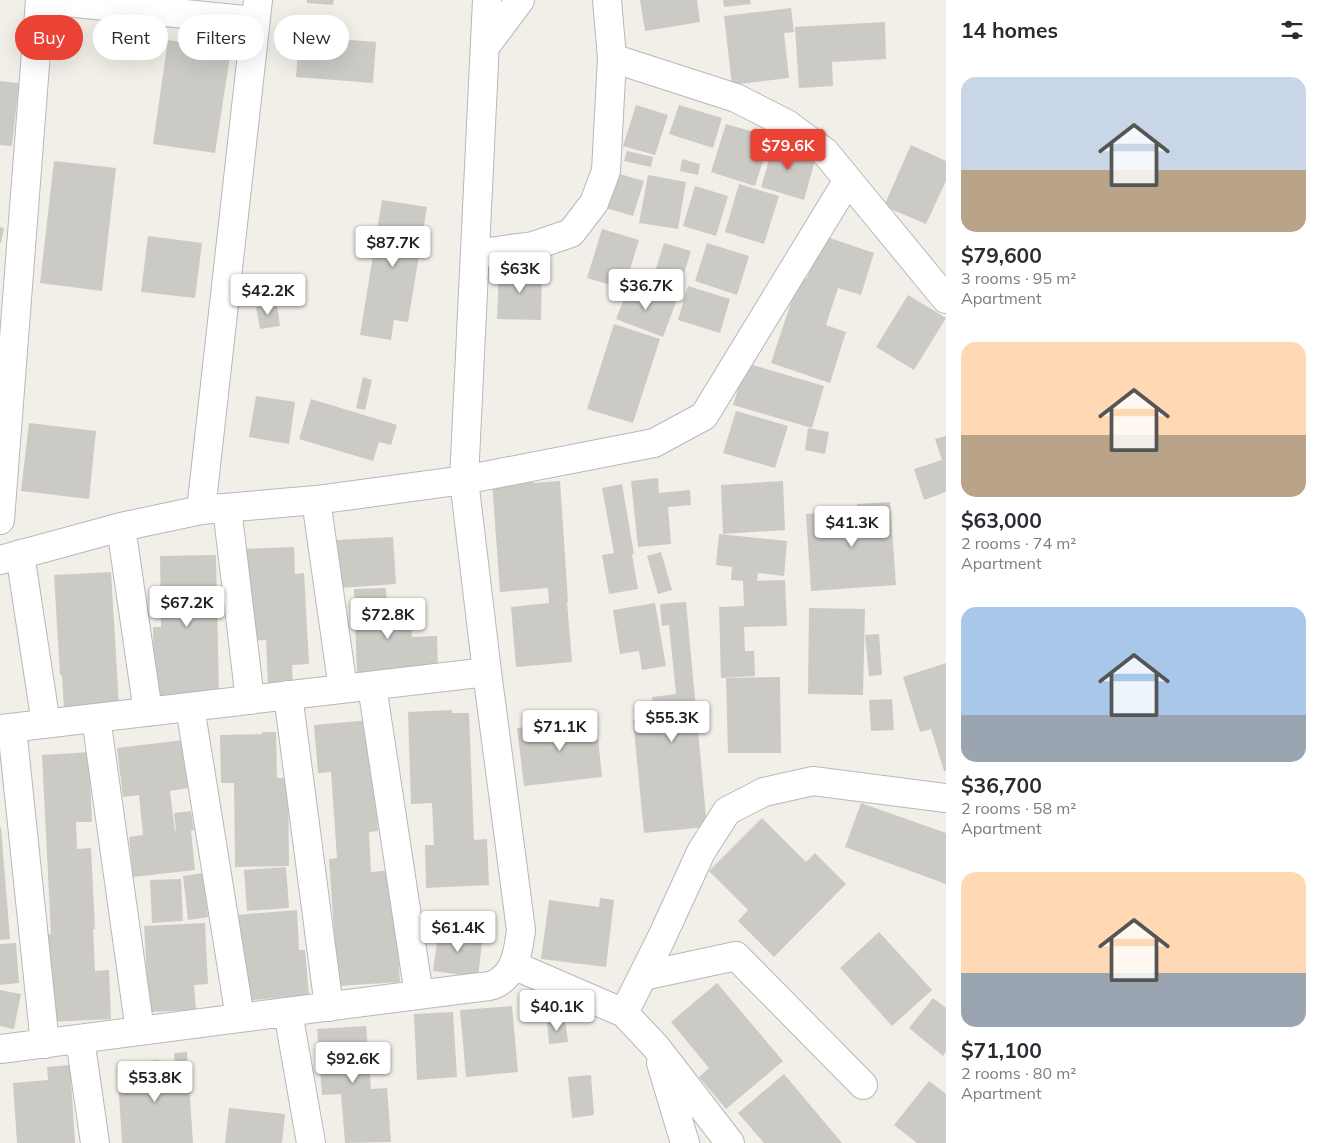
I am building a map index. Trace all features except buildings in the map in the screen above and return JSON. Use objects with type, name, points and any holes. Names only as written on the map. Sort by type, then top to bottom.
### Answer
[{"type":"street","points":[[0,520],[40,0]]},
{"type":"street","points":[[46,0],[257,10],[214,509],[250,700]]},
{"type":"street","points":[[0,1049],[492,985],[508,975],[513,965],[518,954],[521,930],[464,480],[487,0]]},
{"type":"street","points":[[485,47],[520,0]]},
{"type":"street","points":[[475,254],[533,246],[571,233],[594,203],[606,171],[612,58],[607,0]]},
{"type":"street","points":[[612,58],[736,98],[787,124],[826,152],[946,299]]},
{"type":"street","points":[[46,724],[10,557],[121,527],[214,509],[316,500],[464,480],[654,443],[704,416],[848,180]]},
{"type":"street","points":[[316,500],[343,689]]},
{"type":"street","points":[[121,527],[148,712]]},
{"type":"street","points":[[45,1044],[6,728],[487,672]]},
{"type":"street","points":[[372,686],[419,995]]},
{"type":"street","points":[[288,696],[329,1007]]},
{"type":"street","points":[[190,707],[240,1018]]},
{"type":"street","points":[[96,718],[140,1031]]},
{"type":"street","points":[[624,1013],[701,852],[727,811],[764,792],[813,781],[946,798]]},
{"type":"street","points":[[642,976],[736,956],[863,1085]]},
{"type":"street","points":[[513,965],[624,1013],[656,1047],[730,1143]]},
{"type":"street","points":[[288,1012],[311,1143]]},
{"type":"street","points":[[80,1039],[95,1143]]},
{"type":"street","points":[[656,1047],[685,1143]]}]
